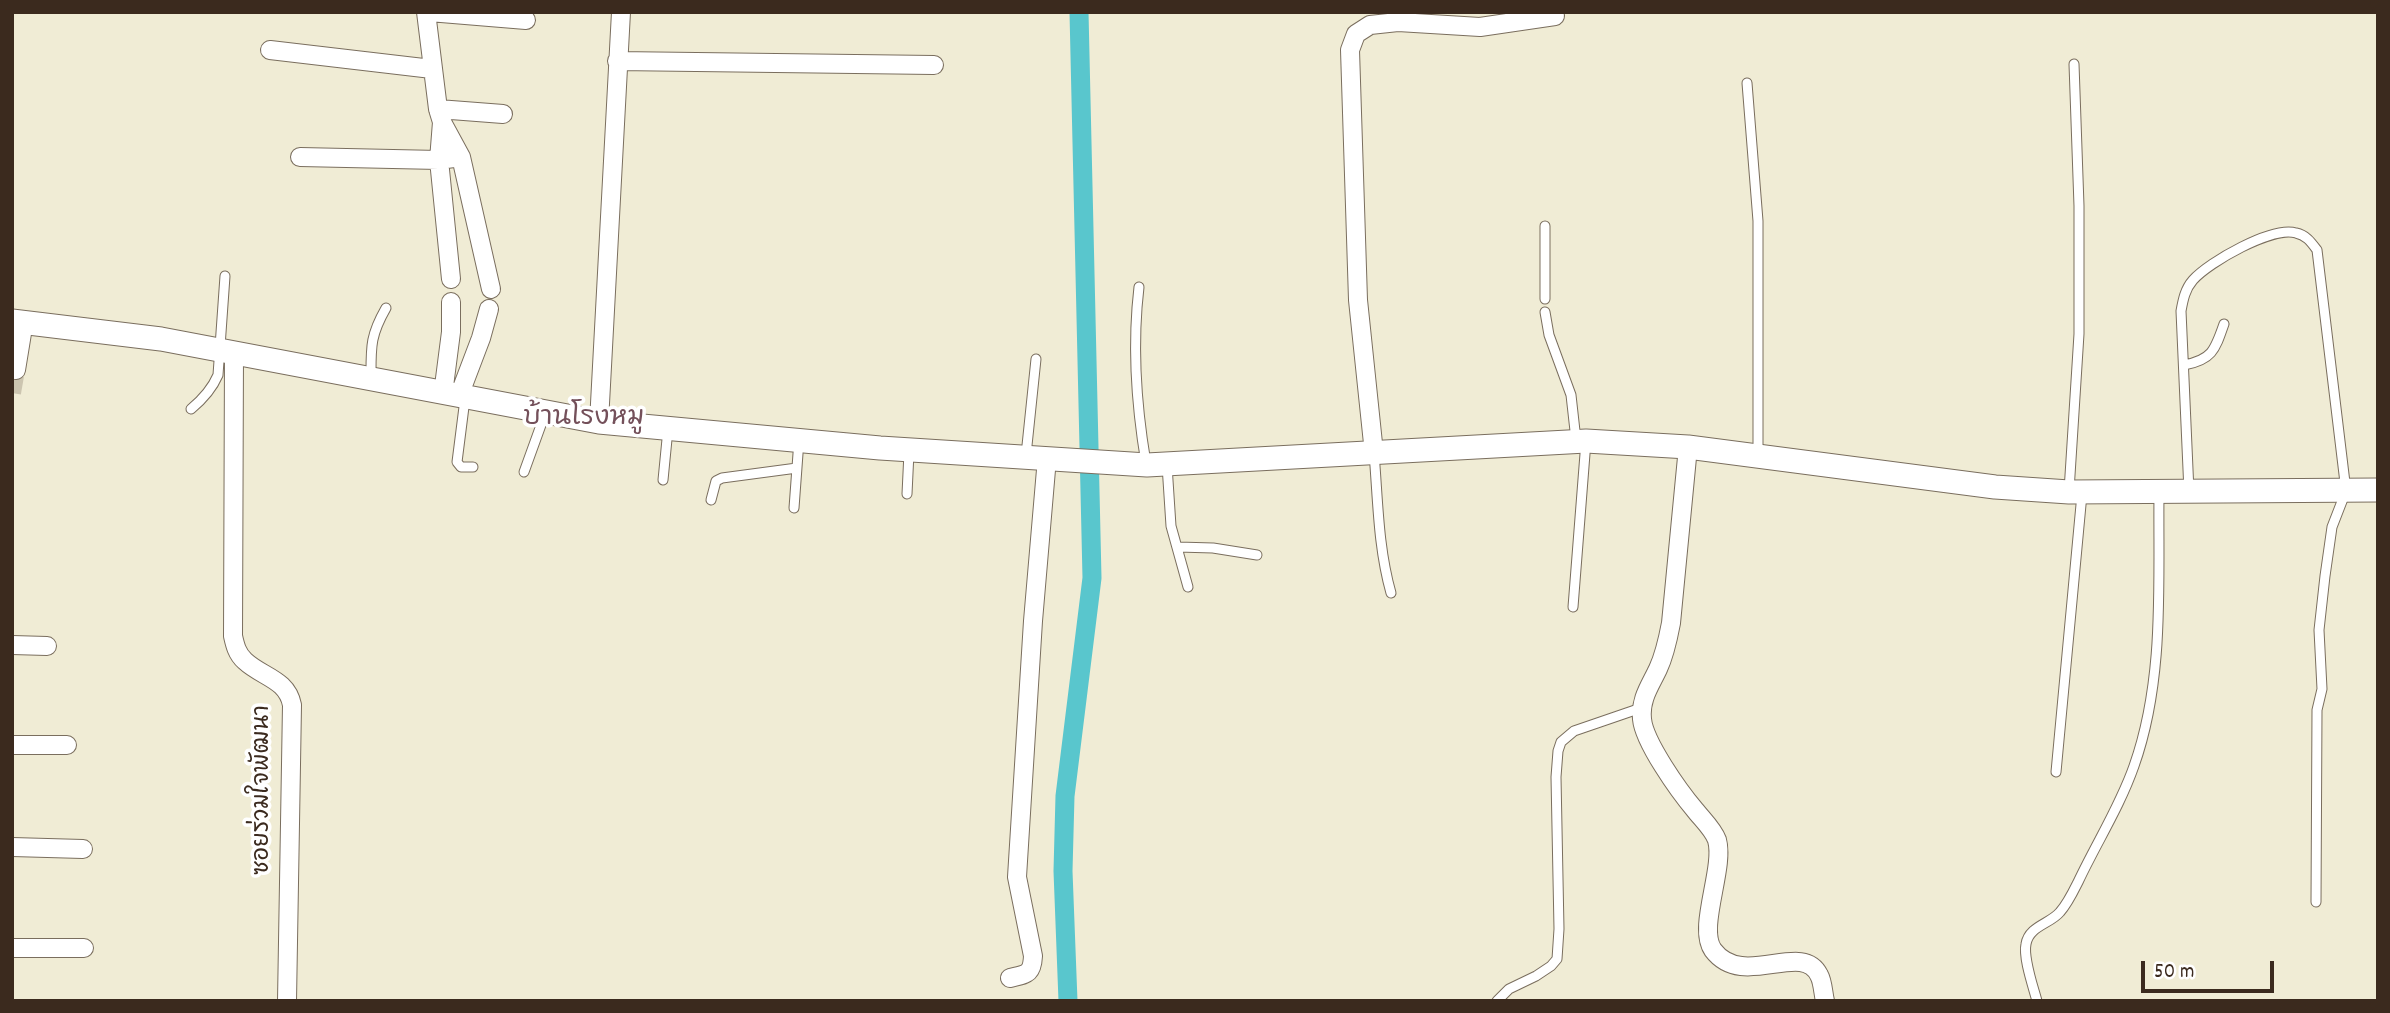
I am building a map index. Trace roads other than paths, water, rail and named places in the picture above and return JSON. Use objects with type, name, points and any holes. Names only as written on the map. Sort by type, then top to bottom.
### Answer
[{"type":"street","points":[[451,279],[439,160],[440,115],[432,69],[428,12],[526,20]]},
{"type":"street","points":[[599,422],[621,12]]},
{"type":"street","points":[[1374,453],[1358,300],[1355,241],[1350,50],[1356,34],[1370,24],[1398,22],[1479,27],[1555,16]]},
{"type":"street","points":[[270,50],[432,69]]},
{"type":"street","points":[[617,61],[934,65]]},
{"type":"street","points":[[440,115],[503,114]]},
{"type":"street","points":[[440,115],[461,157],[491,289]]},
{"type":"street","points":[[300,157],[439,160],[461,157]]},
{"type":"street","points":[[451,302],[456,396]]},
{"type":"street","points":[[456,396],[481,338],[489,309]]},
{"type":"street","points":[[16,370],[18,321],[161,339],[599,422],[909,450],[1149,464],[1581,442],[1688,447],[1995,487],[2075,492],[2378,490]]},
{"type":"street","name":"ซอยร่วมใจพัฒนา","points":[[227,352],[233,636],[236,650],[243,660],[287,689],[292,705],[287,1001]]},
{"type":"street","points":[[1688,447],[1668,644],[1648,687],[1642,708],[1642,721],[1651,744],[1717,840],[1718,854],[1708,934],[1714,951],[1734,966],[1749,968],[1804,962],[1813,967],[1820,976],[1825,1001]]},
{"type":"street","points":[[1010,978],[1027,973],[1032,967],[1033,956],[1017,877],[1033,621],[1037,458]]},
{"type":"street","points":[[12,645],[47,646]]},
{"type":"street","points":[[12,745],[67,746]]},
{"type":"street","points":[[12,847],[83,849]]},
{"type":"street","points":[[12,948],[85,948]]},
{"type":"lane","points":[[2056,772],[2075,492],[2072,415],[2079,334],[2079,206],[2074,64]]},
{"type":"lane","points":[[1747,83],[1759,232],[1758,456]]},
{"type":"lane","points":[[1545,226],[1545,299]]},
{"type":"lane","points":[[2189,492],[2181,311],[2184,295],[2192,281],[2240,247],[2266,237],[2294,232],[2309,239],[2317,250],[2346,491],[2332,527],[2319,630],[2322,689],[2317,710],[2316,902]]},
{"type":"lane","points":[[191,409],[213,386],[227,352],[225,276]]},
{"type":"lane","points":[[1139,287],[1135,350],[1140,426],[1149,464],[1178,547],[1188,587]]},
{"type":"lane","points":[[371,379],[371,345],[375,328],[386,308]]},
{"type":"lane","points":[[1545,312],[1555,355],[1571,395],[1581,442],[1573,607]]},
{"type":"lane","points":[[2184,365],[2201,362],[2211,355],[2224,324]]},
{"type":"lane","points":[[1036,359],[1037,458]]},
{"type":"lane","points":[[456,396],[457,463],[461,467],[473,467]]},
{"type":"lane","points":[[524,472],[546,412]]},
{"type":"lane","points":[[663,480],[668,428]]},
{"type":"lane","points":[[793,508],[799,440]]},
{"type":"lane","points":[[907,494],[909,450]]},
{"type":"lane","points":[[1374,453],[1379,529],[1384,568],[1391,593]]},
{"type":"lane","points":[[712,500],[716,481],[722,478],[797,468]]},
{"type":"lane","points":[[2036,1001],[2026,953],[2029,935],[2059,913],[2071,896],[2122,798],[2146,723],[2154,681],[2159,492]]},
{"type":"lane","points":[[1178,547],[1213,548],[1257,555]]},
{"type":"lane","points":[[1497,1001],[1508,989],[1536,976],[1557,959],[1559,929],[1556,778],[1558,751],[1562,742],[1574,731],[1642,708]]},
{"type":"waterway","points":[[1068,1001],[1063,871],[1065,796],[1092,578],[1079,12]]},
{"type":"tunnel","points":[[12,393],[16,370]]},
{"type":"district","name":"บ้านโรงหมู","points":[[584,420]]}]
